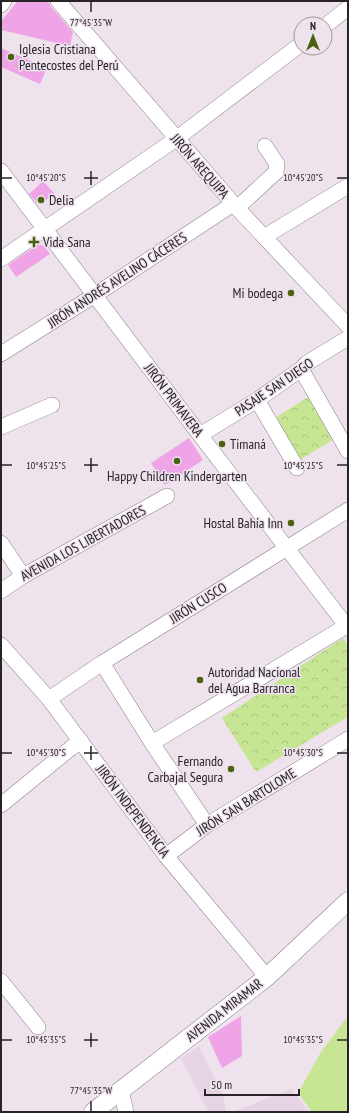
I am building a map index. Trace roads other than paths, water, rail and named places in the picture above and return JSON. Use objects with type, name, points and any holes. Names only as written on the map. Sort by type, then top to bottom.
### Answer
[{"type":"street","points":[[1,5],[4,1]]},
{"type":"street","name":"JIRÓN AREQUIPA","points":[[58,1],[235,206],[348,326]]},
{"type":"street","points":[[333,20],[348,8]]},
{"type":"street","points":[[1,259],[176,139],[293,50]]},
{"type":"street","name":"JIRÓN ANDRÉS AVELINO CÁCERES","points":[[3,350],[95,296],[235,206],[276,172],[277,164],[265,146]]},
{"type":"street","name":"JIRÓN PRIMAVERA","points":[[1,171],[200,435],[347,626]]},
{"type":"street","points":[[264,237],[348,186]]},
{"type":"street","name":"PASAJE SAN DIEGO","points":[[200,435],[257,400],[301,369],[306,363],[348,338]]},
{"type":"street","points":[[301,369],[348,451]]},
{"type":"street","points":[[257,400],[297,468]]},
{"type":"street","points":[[1,427],[52,405]]},
{"type":"street","name":"AVENIDA LOS LIBERTADORES","points":[[1,591],[23,576],[167,496]]},
{"type":"street","name":"JIRÓN CUSCO","points":[[49,699],[102,662],[348,510]]},
{"type":"street","points":[[1,543],[23,576]]},
{"type":"street","points":[[152,743],[347,626]]},
{"type":"street","name":"JIRÓN INDEPENDENCIA","points":[[1,645],[49,699],[166,856],[267,977]]},
{"type":"street","points":[[102,662],[152,743],[207,825]]},
{"type":"street","name":"JIRÓN SAN BARTOLOME","points":[[166,856],[207,825],[348,739]]},
{"type":"street","points":[[1,805],[81,741]]},
{"type":"street","name":"AVENIDA MIRAMAR","points":[[93,1112],[267,977],[348,901]]},
{"type":"street","points":[[1,981],[38,1027]]},
{"type":"street","points":[[121,1090],[126,1112]]},
{"type":"place","name":"Iglesia Cristiana Pentecostes del Perú","points":[[11,57]]},
{"type":"place","name":"Delia","points":[[41,200]]},
{"type":"place","name":"Vida Sana","points":[[34,242]]},
{"type":"place","name":"Mi bodega","points":[[291,293]]},
{"type":"place","name":"Timaná","points":[[222,444]]},
{"type":"place","name":"Happy Children Kindergarten","points":[[177,461]]},
{"type":"place","name":"Hostal Bahía Inn","points":[[291,523]]},
{"type":"place","name":"Autoridad Nacional del Agua Barranca","points":[[200,680]]},
{"type":"place","name":"Fernando Carbajal Segura","points":[[231,769]]}]
